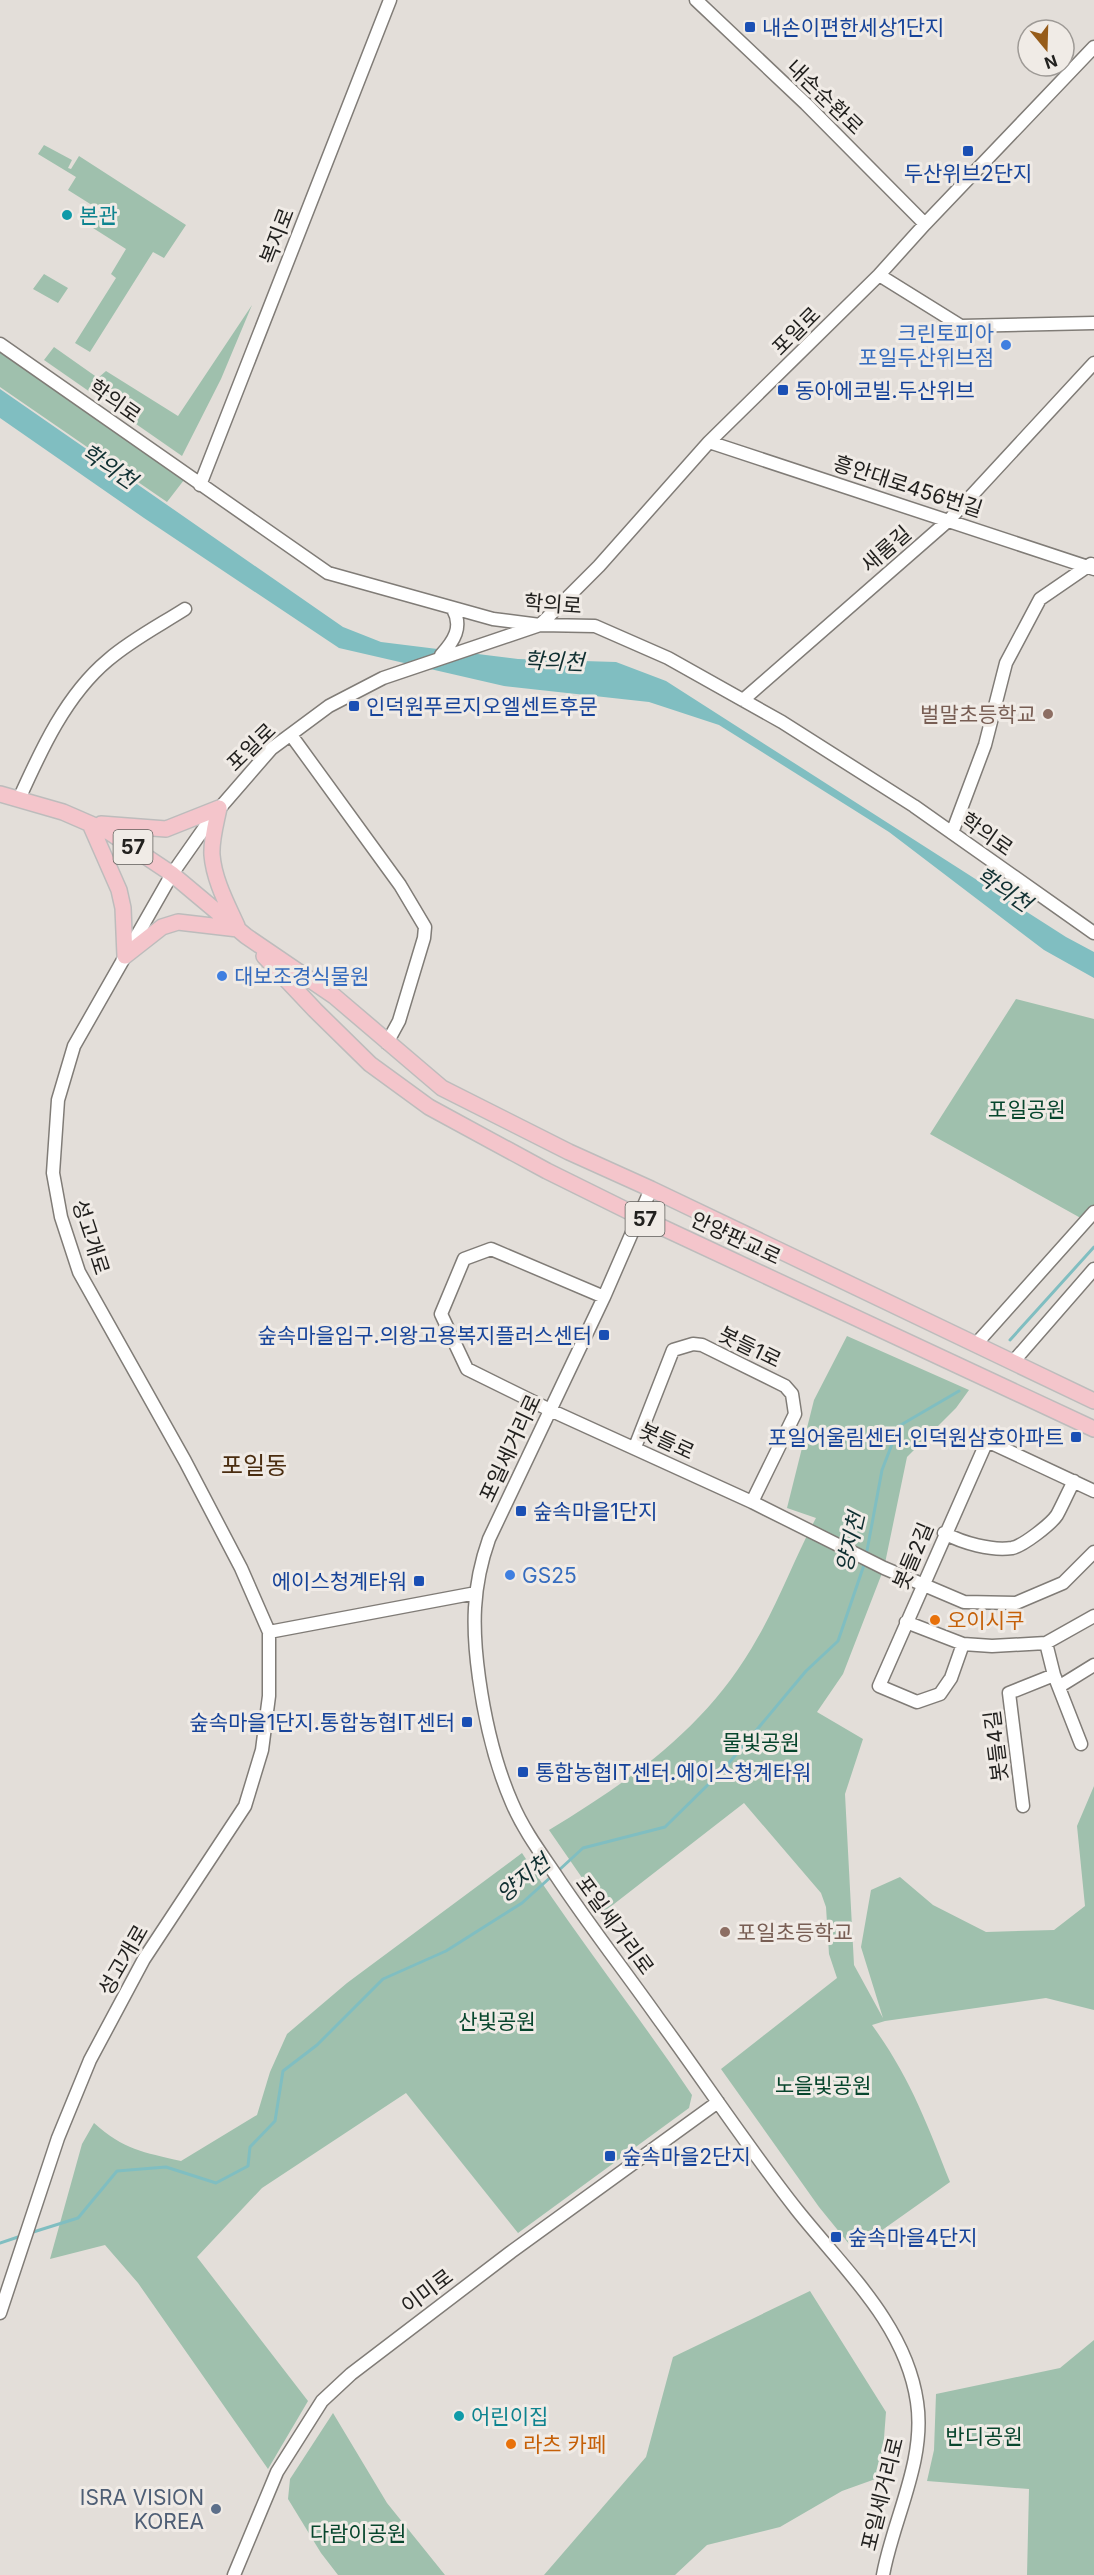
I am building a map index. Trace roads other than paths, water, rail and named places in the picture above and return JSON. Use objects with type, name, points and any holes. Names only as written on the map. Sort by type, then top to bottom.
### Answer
[{"type":"main road","name":"안양판교로","points":[[0,794],[63,812],[109,832],[172,873],[242,932],[334,996],[442,1088],[489,1114],[1094,1401]]},
{"type":"main road","points":[[125,956],[123,908],[119,890],[90,824],[166,829],[219,808]]},
{"type":"main road","points":[[219,808],[213,834],[212,856],[219,886],[242,932]]},
{"type":"main road","points":[[125,956],[162,927],[178,922],[242,932]]},
{"type":"main road","name":"안양판교로","points":[[242,932],[315,1010],[370,1064],[429,1107],[547,1171],[640,1217],[1094,1428]]},
{"type":"street","name":"복지로","points":[[200,485],[390,0]]},
{"type":"street","name":"내손순환로","points":[[696,0],[806,104],[925,224]]},
{"type":"street","name":"포일로","points":[[172,873],[219,808],[270,749],[329,706],[383,678],[439,657],[540,625],[599,566],[709,442],[879,275],[1094,47]]},
{"type":"street","points":[[879,275],[962,326],[1094,323]]},
{"type":"street","name":"학의로","points":[[0,344],[328,573],[456,614],[540,625],[596,627],[668,658],[743,700],[876,782],[1094,933]]},
{"type":"street","name":"새롬길","points":[[743,700],[949,520],[1094,363]]},
{"type":"street","name":"흥안대로456번길","points":[[709,442],[1092,566]]},
{"type":"street","points":[[952,833],[986,745],[1006,663],[1040,599],[1092,566]]},
{"type":"street","points":[[19,799],[38,757],[75,696],[108,660],[185,609]]},
{"type":"street","points":[[439,657],[453,642],[458,628],[456,614]]},
{"type":"street","points":[[291,735],[400,885],[425,927],[424,938],[399,1020],[387,1043]]},
{"type":"street","name":"성고개로","points":[[0,2313],[58,2138],[90,2060],[144,1959],[244,1806],[262,1750],[269,1696],[269,1632],[241,1568],[185,1461],[79,1272],[61,1217],[53,1173],[58,1100],[74,1046],[172,873]]},
{"type":"street","name":"포일세거리로","points":[[651,1189],[604,1297],[489,1539],[478,1569],[473,1634],[491,1739],[513,1806],[550,1868],[775,2182],[868,2297],[893,2332],[909,2365],[918,2404],[918,2448],[883,2575]]},
{"type":"street","points":[[976,1344],[1094,1212]]},
{"type":"street","name":"봇들로","points":[[604,1297],[491,1249],[464,1259],[441,1314],[467,1369],[550,1410],[752,1502],[923,1586],[964,1602],[1016,1603],[1063,1583],[1094,1552]]},
{"type":"street","points":[[1013,1362],[1094,1269]]},
{"type":"street","name":"봇들1로","points":[[635,1447],[673,1350],[693,1344],[702,1345],[785,1386],[792,1394],[795,1414],[752,1502]]},
{"type":"street","name":"봇들2길","points":[[963,1644],[951,1678],[940,1694],[917,1702],[879,1686],[944,1533],[987,1441],[1094,1491]]},
{"type":"street","points":[[944,1533],[957,1540],[985,1546],[1014,1548],[1036,1534],[1055,1517],[1074,1481]]},
{"type":"street","points":[[269,1632],[476,1593]]},
{"type":"street","points":[[906,1622],[963,1644],[992,1646],[1046,1643],[1094,1616]]},
{"type":"street","points":[[1046,1643],[1057,1681],[1081,1744]]},
{"type":"street","name":"봇들4길","points":[[1023,1806],[1009,1693],[1057,1681],[1094,1665]]},
{"type":"street","name":"이미로","points":[[234,2575],[277,2472],[322,2401],[351,2374],[511,2252],[718,2102]]},
{"type":"water","name":"학의천","points":[[0,389],[343,627],[381,642],[518,659],[616,662],[666,681],[1066,937],[1094,952],[1094,978],[1044,950],[889,832],[719,725],[649,702],[504,686],[339,648],[144,518],[0,418]]},
{"type":"waterway","name":"양지천","points":[[1010,1340],[1094,1247]]},
{"type":"waterway","name":"양지천","points":[[866,1556],[882,1470],[899,1426],[959,1391]]},
{"type":"waterway","name":"양지천","points":[[558,1871],[583,1848],[665,1827],[723,1770],[806,1671],[838,1641],[865,1562]]},
{"type":"waterway","name":"양지천","points":[[30,2233],[78,2218],[117,2171],[166,2167],[216,2183],[248,2166],[250,2147],[275,2121],[283,2071],[317,2045],[383,1979],[446,1951],[522,1903],[553,1875]]},
{"type":"waterway","name":"양지천","points":[[0,2243],[21,2236]]},
{"type":"place","name":"내손이편한세상1단지","points":[[750,27]]},
{"type":"place","name":"두산위브2단지","points":[[968,151]]},
{"type":"place","name":"본관","points":[[67,215]]},
{"type":"place","name":"크린토피아 포일두산위브점","points":[[1006,345]]},
{"type":"place","name":"동아에코빌.두산위브","points":[[783,390]]},
{"type":"place","name":"인덕원푸르지오엘센트후문","points":[[354,706]]},
{"type":"place","name":"벌말초등학교","points":[[1048,714]]},
{"type":"place","name":"대보조경식물원","points":[[222,976]]},
{"type":"place","name":"숲속마을입구.의왕고용복지플러스센터","points":[[604,1335]]},
{"type":"place","name":"포일어울림센터.인덕원삼호아파트","points":[[1076,1437]]},
{"type":"place","name":"숲속마을1단지","points":[[521,1511]]},
{"type":"place","name":"GS25","points":[[510,1575]]},
{"type":"place","name":"에이스청계타워","points":[[419,1581]]},
{"type":"place","name":"오이시쿠","points":[[935,1620]]},
{"type":"place","name":"숲속마을1단지.통합농협IT센터","points":[[467,1722]]},
{"type":"place","name":"통합농협IT센터.에이스청계타워","points":[[523,1772]]},
{"type":"place","name":"포일초등학교","points":[[725,1932]]},
{"type":"place","name":"숲속마을2단지","points":[[610,2156]]},
{"type":"place","name":"숲속마을4단지","points":[[836,2237]]},
{"type":"place","name":"어린이집","points":[[459,2416]]},
{"type":"place","name":"라츠 카페","points":[[511,2444]]},
{"type":"place","name":"ISRA VISION KOREA","points":[[216,2509]]},
{"type":"district","name":"포일동","points":[[254,1465]]},
{"type":"park label","name":"포일공원","points":[[1027,1109]]},
{"type":"park label","name":"물빛공원","points":[[761,1742]]},
{"type":"park label","name":"산빛공원","points":[[497,2021]]},
{"type":"park label","name":"노을빛공원","points":[[823,2085]]},
{"type":"park label","name":"반디공원","points":[[984,2436]]},
{"type":"park label","name":"다람이공원","points":[[358,2533]]}]
